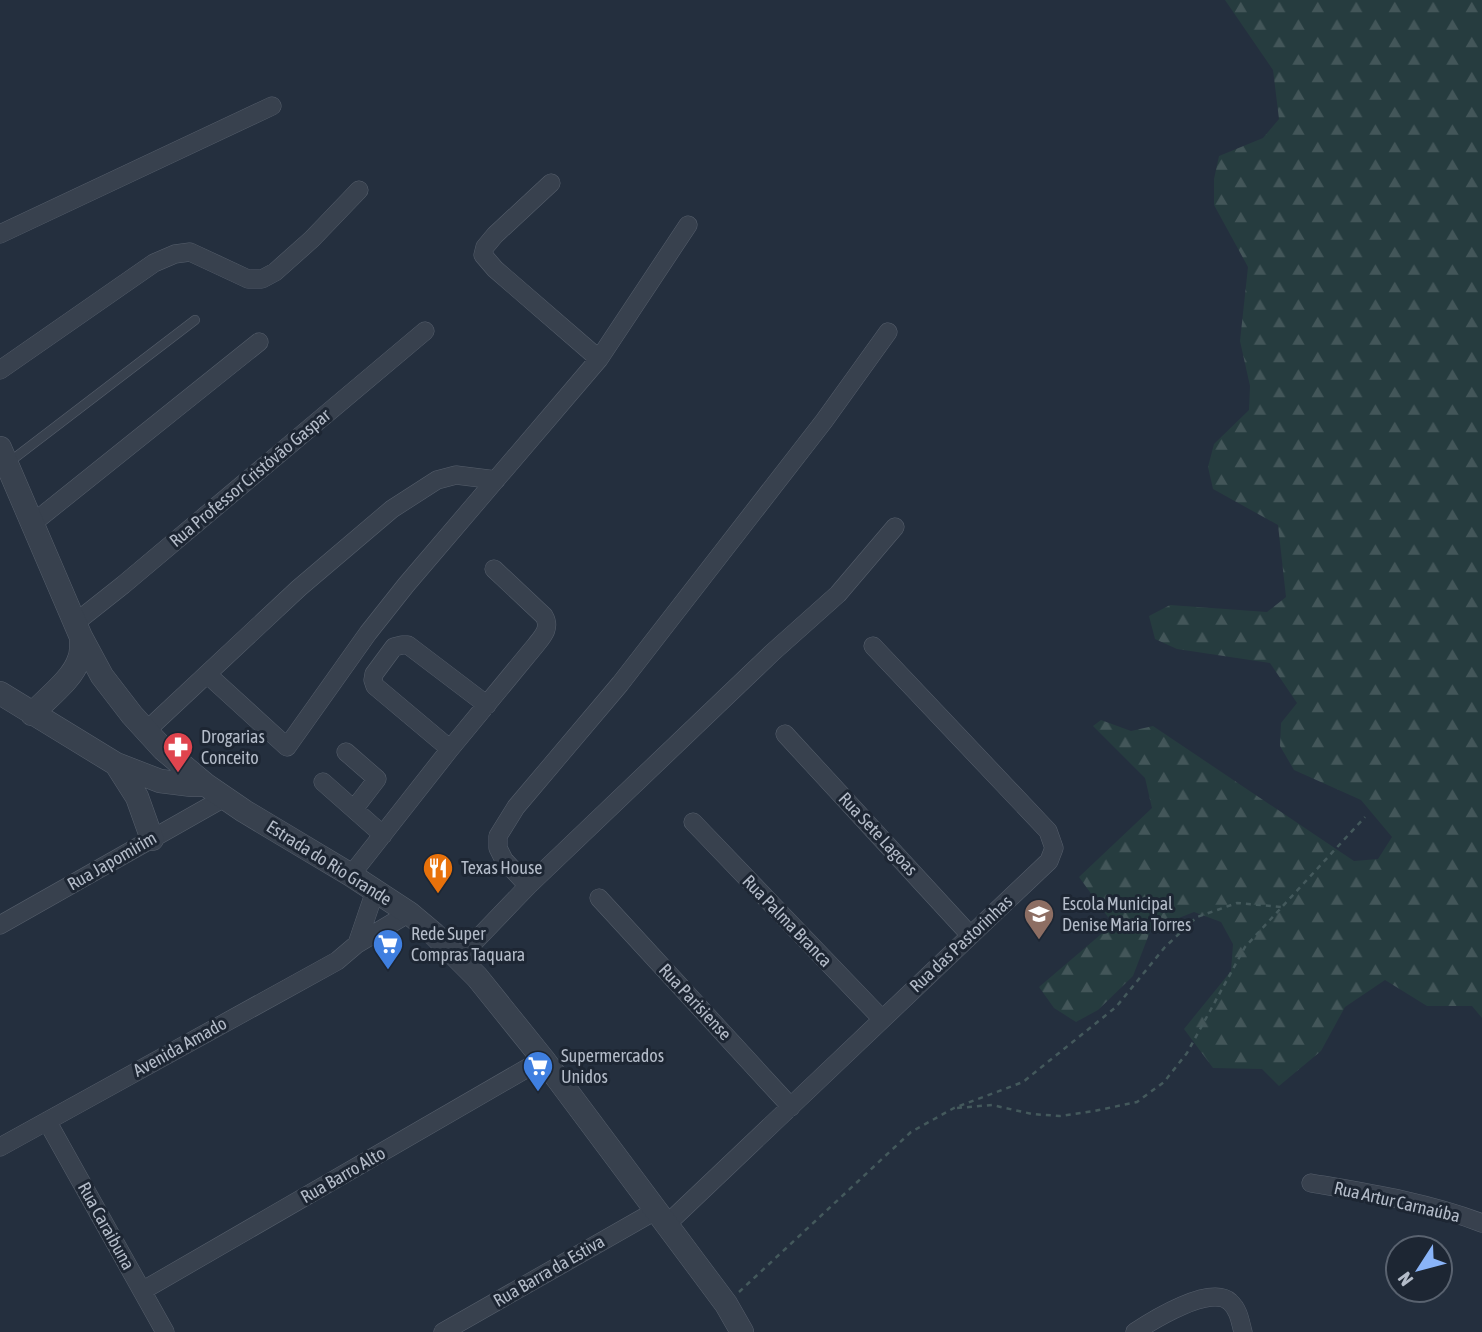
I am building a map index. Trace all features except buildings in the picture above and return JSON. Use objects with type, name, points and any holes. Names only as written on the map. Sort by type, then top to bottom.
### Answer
[{"type":"street","points":[[0,234],[272,106]]},
{"type":"street","points":[[551,183],[495,235],[485,247],[483,255],[495,269],[599,359]]},
{"type":"street","points":[[0,370],[154,263],[175,254],[190,252],[248,279],[262,279],[275,272],[312,239],[359,190]]},
{"type":"street","points":[[207,674],[287,747],[368,633],[406,585],[599,359],[688,225]]},
{"type":"street","name":"Rua Professor Cristóvão Gaspar","points":[[78,630],[123,585],[425,331]]},
{"type":"street","points":[[528,886],[498,848],[498,836],[516,807],[620,684],[824,421],[888,332]]},
{"type":"street","points":[[33,523],[259,342]]},
{"type":"street","points":[[3,456],[78,630],[81,652],[86,662],[32,713]]},
{"type":"street","points":[[146,731],[299,588],[392,509],[437,480],[456,475],[496,480]]},
{"type":"street","points":[[458,958],[528,886],[773,652],[838,594],[895,527]]},
{"type":"street","points":[[351,875],[547,629],[544,616],[494,569]]},
{"type":"street","points":[[450,749],[375,685],[374,674],[394,647],[408,645],[487,705]]},
{"type":"street","name":"Rua das Pastorinhas","points":[[661,1218],[791,1107],[1049,861],[1054,848],[1048,831],[873,646]]},
{"type":"street","name":"Estrada do Rio Grande","points":[[86,662],[102,676],[163,749],[215,792],[409,913],[477,977],[543,1059],[726,1304],[742,1332]]},
{"type":"street","points":[[0,693],[116,764],[160,781],[215,792]]},
{"type":"street","name":"Rua Sete Lagoas","points":[[785,734],[971,935]]},
{"type":"street","points":[[346,752],[377,779],[354,809]]},
{"type":"street","points":[[116,764],[137,797],[152,839]]},
{"type":"street","points":[[323,782],[383,835]]},
{"type":"street","name":"Rua Japomirim","points":[[0,925],[152,839],[215,792]]},
{"type":"street","name":"Rua Palma Branca","points":[[692,822],[882,1019]]},
{"type":"street","points":[[357,944],[375,891]]},
{"type":"street","name":"Rua Parisiense","points":[[599,898],[791,1107]]},
{"type":"street","name":"Avenida Amado","points":[[0,1147],[337,961],[357,944],[409,913]]},
{"type":"street","name":"Rua Barro Alto","points":[[142,1291],[543,1059]]},
{"type":"street","name":"Rua Caraibuna","points":[[47,1121],[165,1332]]},
{"type":"street","name":"Rua Artur Carnaúba","points":[[1311,1184],[1448,1210],[1482,1223]]},
{"type":"street","name":"Rua Barra da Estiva","points":[[443,1332],[661,1218]]},
{"type":"street","points":[[1135,1332],[1156,1317],[1195,1301],[1218,1296],[1229,1300],[1238,1313],[1243,1332]]},
{"type":"lane","points":[[3,456],[195,320]]},
{"type":"path","points":[[954,1108],[992,1105],[1032,1114],[1060,1115],[1137,1102],[1164,1082],[1187,1053],[1245,947],[1365,817]]},
{"type":"path","points":[[726,1304],[911,1132],[954,1108],[1023,1082],[1116,1007],[1166,947],[1197,916],[1237,903],[1282,907]]},
{"type":"green space","points":[[1225,0],[1482,0],[1482,1018],[1472,1006],[1427,1006],[1385,980],[1345,1007],[1321,1051],[1279,1086],[1262,1069],[1213,1068],[1184,1029],[1231,971],[1233,944],[1221,922],[1194,912],[1151,929],[1133,976],[1098,1010],[1076,1022],[1054,1008],[1039,987],[1113,924],[1079,877],[1152,808],[1145,778],[1093,726],[1101,720],[1131,731],[1153,726],[1354,861],[1378,859],[1392,837],[1361,800],[1294,770],[1280,746],[1281,723],[1297,703],[1270,663],[1177,649],[1155,639],[1149,616],[1170,605],[1267,612],[1286,597],[1278,525],[1213,489],[1208,467],[1214,444],[1249,410],[1250,386],[1240,341],[1248,267],[1214,205],[1214,179],[1219,156],[1263,138],[1279,119],[1273,70]]},
{"type":"place","name":"Drogarias Conceito","points":[[178,774]]},
{"type":"place","name":"Texas House","points":[[438,895]]},
{"type":"place","name":"Escola Municipal Denise Maria Torres","points":[[1039,941]]},
{"type":"place","name":"Rede Super Compras Taquara","points":[[388,971]]},
{"type":"place","name":"Supermercados Unidos","points":[[538,1093]]}]
